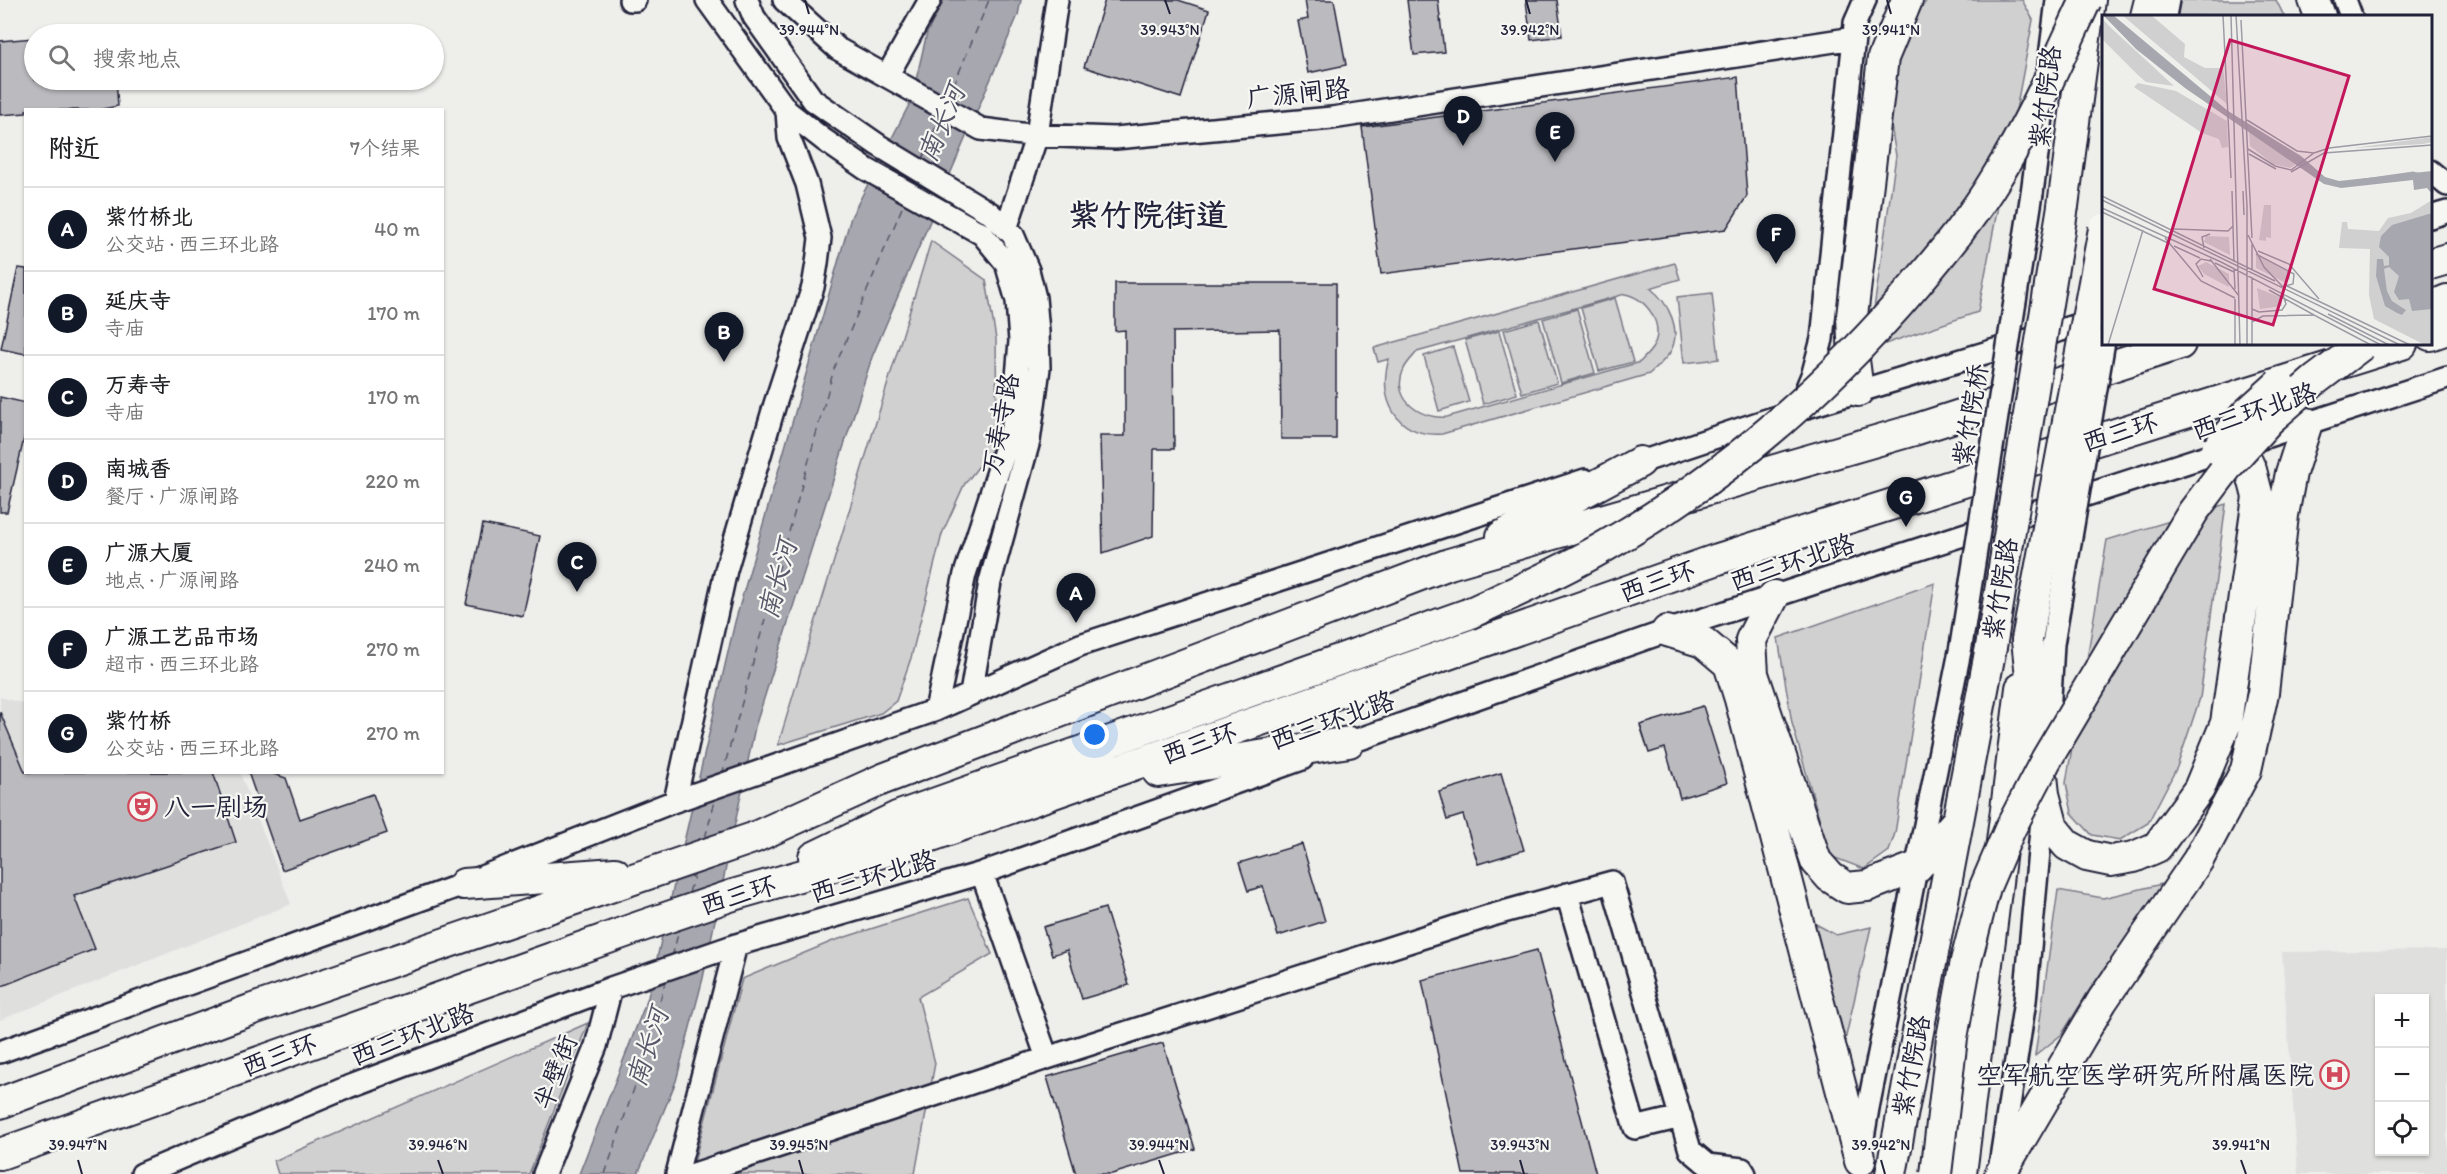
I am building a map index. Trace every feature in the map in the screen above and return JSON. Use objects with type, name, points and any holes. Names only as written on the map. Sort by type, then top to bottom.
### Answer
[{"type":"highway","points":[[1858,391],[1852,316],[1883,58],[1908,0]]},
{"type":"highway","points":[[2067,0],[2085,46]]},
{"type":"highway","points":[[733,895],[897,817],[1464,606],[1587,537],[1647,500],[1738,434],[1796,384],[1884,295],[1928,242],[1964,192],[2028,87],[2067,0]]},
{"type":"highway","points":[[753,838],[890,797],[1537,583],[1604,547],[1672,504],[1767,433],[1862,346],[1952,242],[1996,178],[2032,115],[2088,0]]},
{"type":"highway","name":"紫竹院路","points":[[1891,1174],[1991,647],[2063,206],[2085,46],[2088,0]]},
{"type":"highway","points":[[2146,15],[2150,0]]},
{"type":"highway","points":[[2314,0],[2320,15]]},
{"type":"highway","name":"紫竹院路","points":[[1961,1174],[2102,236]]},
{"type":"highway","points":[[2432,263],[2447,259]]},
{"type":"highway","points":[[2432,286],[2447,280]]},
{"type":"highway","points":[[2432,306],[2447,300]]},
{"type":"highway","points":[[2432,333],[2447,329]]},
{"type":"highway","name":"西三环","points":[[0,1102],[253,1009],[753,838],[883,778],[1449,564],[1914,430],[2177,345]]},
{"type":"highway","points":[[1918,1174],[1948,957],[1970,881],[2009,786],[2141,560],[2210,457],[2247,413],[2303,363],[2330,345]]},
{"type":"highway","points":[[1936,1174],[1952,1038],[1966,961],[1985,887],[2010,829],[2046,760],[2193,512],[2230,463],[2270,420],[2314,381],[2362,345]]},
{"type":"highway","name":"西三环","points":[[0,1154],[642,926],[733,895],[900,847],[1718,559],[2399,345]]},
{"type":"highway","points":[[1999,1174],[2102,1001],[2198,860],[2246,770],[2263,693],[2283,515],[2291,473],[2307,423]]},
{"type":"highway","points":[[2040,642],[2044,794],[2053,828],[2067,844],[2087,856],[2110,861],[2134,857],[2157,847],[2199,789],[2226,723],[2258,497],[2251,471],[2239,444]]},
{"type":"highway","points":[[1449,564],[1640,462]]},
{"type":"highway","points":[[1774,597],[1751,640],[1753,674],[1816,861],[1830,877],[1847,888],[1867,886],[1891,879],[1917,867],[1958,819]]},
{"type":"highway","points":[[1667,631],[1703,642],[1729,664],[1740,699],[1859,1167]]},
{"type":"highway","points":[[1087,782],[1350,742]]},
{"type":"highway","points":[[464,884],[657,870]]},
{"type":"street","points":[[630,0],[635,0]]},
{"type":"street","points":[[675,801],[726,570],[775,404],[813,287],[820,238],[807,184],[789,138],[787,111],[707,0]]},
{"type":"street","name":"万寿寺路","points":[[747,0],[754,17],[813,100],[878,145],[990,213],[1013,236],[1028,270],[1035,298],[1039,368],[1029,441],[990,582],[971,694]]},
{"type":"street","name":"广源闸路","points":[[784,0],[838,49],[981,129],[1037,135],[1115,138],[1332,118],[1854,38]]},
{"type":"street","points":[[888,77],[930,0]]},
{"type":"street","points":[[1006,229],[1037,135],[1057,0]]},
{"type":"street","points":[[1797,410],[1813,373],[1822,339],[1854,38],[1856,23],[1865,0]]},
{"type":"street","name":"紫竹院路","points":[[2032,193],[2057,0]]},
{"type":"street","points":[[2165,15],[2168,0]]},
{"type":"street","points":[[2345,0],[2351,15]]},
{"type":"street","name":"万寿寺路","points":[[787,111],[866,169],[982,234],[1006,264],[1017,301],[1020,341],[1013,425],[965,574],[936,710]]},
{"type":"street","points":[[2432,173],[2447,185]]},
{"type":"street","name":"紫竹院桥","points":[[1961,646],[2032,193]]},
{"type":"street","points":[[2432,216],[2447,212]]},
{"type":"street","points":[[0,1052],[464,884],[675,801],[936,710],[1080,645],[1797,410],[2102,317]]},
{"type":"street","name":"紫竹院路","points":[[2040,642],[2102,345]]},
{"type":"street","name":"西三环北路","points":[[142,1174],[348,1087],[621,984],[736,945],[982,873],[1667,631],[2447,378]]},
{"type":"street","name":"紫竹院路","points":[[1859,1167],[1868,1108],[1961,646]]},
{"type":"street","points":[[1999,1174],[2025,1001],[2044,794]]},
{"type":"street","points":[[982,873],[1047,1058]]},
{"type":"street","points":[[694,1174],[1489,916],[1612,882],[1690,1150],[1708,1165],[1742,1169],[1745,1174]]},
{"type":"street","points":[[1567,894],[1635,1128],[1681,1117]]},
{"type":"street","points":[[677,1174],[736,945]]},
{"type":"street","name":"半壁街","points":[[544,1174],[621,984]]},
{"type":"shaded area","points":[[1927,0],[2022,0],[2033,20],[1978,312],[1868,350],[1896,156],[1886,94],[1912,20]]},
{"type":"shaded area","points":[[2175,0],[2276,0],[2284,15],[2178,15]]},
{"type":"shaded area","points":[[931,241],[986,280],[996,339],[997,443],[964,485],[942,534],[911,658],[896,701],[881,713],[778,745]]},
{"type":"shaded area","points":[[1675,263],[1680,279],[1650,288],[1668,309],[1675,336],[1669,354],[1649,374],[1442,434],[1413,429],[1394,413],[1388,401],[1386,388],[1389,359],[1378,362],[1374,348]],"holes":[[[1625,294],[1647,307],[1657,330],[1653,347],[1640,362],[1447,417],[1437,417],[1419,411],[1411,406],[1401,391],[1400,381],[1403,371],[1417,352]]]},
{"type":"shaded area","points":[[1712,293],[1719,359],[1684,363],[1677,297]]},
{"type":"shaded area","points":[[1615,298],[1633,362],[1599,371],[1581,308]]},
{"type":"shaded area","points":[[1577,309],[1595,373],[1561,383],[1543,319]]},
{"type":"shaded area","points":[[1539,320],[1557,383],[1522,393],[1504,330]]},
{"type":"shaded area","points":[[1499,331],[1517,394],[1483,404],[1465,340]]},
{"type":"shaded area","points":[[1453,347],[1469,402],[1439,411],[1424,356]]},
{"type":"shaded area","points":[[2226,504],[2200,698],[2177,767],[2148,823],[2120,840],[2092,835],[2072,813],[2066,783],[2107,540]]},
{"type":"shaded area","points":[[1935,583],[1895,833],[1889,851],[1864,869],[1830,856],[1792,723],[1778,638]]},
{"type":"shaded area","points":[[0,697],[24,704],[24,774],[240,774],[291,904],[0,1020]]},
{"type":"shaded area","points":[[2166,883],[2090,989],[2062,1034],[2035,1056],[2058,890],[2103,898]]},
{"type":"shaded area","points":[[968,898],[992,954],[918,997],[935,1063],[915,1174],[691,1174],[742,979],[833,941]]},
{"type":"shaded area","points":[[1812,922],[1836,935],[1871,927],[1841,1058]]},
{"type":"shaded area","name":"空军航空医学研究所附属医院","points":[[2447,950],[2447,1174],[2298,1174],[2282,952]]},
{"type":"shaded area","points":[[588,1023],[529,1174],[278,1174],[274,1161]]},
{"type":"water","name":"南长河","points":[[944,0],[1021,0],[1018,15],[872,357],[755,727],[703,978],[676,1081],[638,1174],[579,1174],[648,997],[735,622],[851,217],[911,101],[927,33]]},
{"type":"building","points":[[1105,0],[1178,0],[1209,10],[1181,98],[1084,67]]},
{"type":"building","points":[[1305,0],[1334,0],[1346,65],[1308,73],[1298,21],[1308,19]]},
{"type":"building","points":[[1407,0],[1438,0],[1444,52],[1414,55]]},
{"type":"building","points":[[1526,0],[1557,0],[1562,36],[1531,40]]},
{"type":"building","points":[[24,39],[24,90],[117,90],[118,106],[24,108],[24,113],[0,115],[0,41]]},
{"type":"building","points":[[1738,77],[1747,196],[1726,229],[1381,274],[1362,127]]},
{"type":"building","points":[[18,268],[24,269],[24,354],[1,349]]},
{"type":"building","points":[[1115,283],[1336,283],[1336,439],[1281,439],[1280,330],[1173,332],[1174,449],[1154,449],[1153,536],[1103,553],[1100,436],[1125,436],[1125,330],[1115,331]]},
{"type":"building","points":[[0,397],[24,403],[24,439],[7,512],[0,512]]},
{"type":"building","points":[[483,524],[540,536],[523,616],[466,604]]},
{"type":"building","points":[[1703,706],[1727,783],[1680,798],[1665,748],[1649,753],[1640,725]]},
{"type":"building","points":[[0,712],[24,774],[214,774],[236,842],[74,896],[95,949],[0,987]]},
{"type":"building","points":[[1501,773],[1524,850],[1478,864],[1463,815],[1447,820],[1439,792]]},
{"type":"building","points":[[249,774],[274,774],[286,778],[300,819],[373,794],[387,833],[282,870]]},
{"type":"building","points":[[1302,844],[1325,921],[1278,936],[1263,886],[1248,891],[1239,863]]},
{"type":"building","points":[[1105,908],[1129,985],[1082,999],[1067,950],[1052,955],[1043,927]]},
{"type":"building","points":[[1537,950],[1596,1174],[1463,1174],[1422,980]]},
{"type":"building","points":[[1163,1043],[1195,1149],[1112,1174],[1076,1174],[1047,1077]]},
{"type":"ferry route","points":[[948,99],[989,0]]},
{"type":"ferry route","points":[[922,160],[940,117]]},
{"type":"ferry route","points":[[722,775],[834,369],[904,203]]},
{"type":"ferry route","points":[[705,838],[716,797]]},
{"type":"ferry route","points":[[689,893],[695,872]]},
{"type":"ferry route","points":[[672,957],[679,930]]},
{"type":"ferry route","points":[[605,1174],[643,1062],[666,979]]},
{"type":"place","name":"南城香","points":[[1463,146]]},
{"type":"place","name":"广源大厦","points":[[1555,162]]},
{"type":"place","name":"广源工艺品市场","points":[[1776,264]]},
{"type":"place","name":"延庆寺","points":[[724,362]]},
{"type":"place","name":"紫竹桥","points":[[1906,527]]},
{"type":"place","name":"万寿寺","points":[[577,592]]},
{"type":"place","name":"紫竹桥北","points":[[1076,623]]},
{"type":"place","name":"八一剧场","points":[[143,807]]},
{"type":"place","name":"空军航空医学研究所附属医院","points":[[2335,1075]]},
{"type":"district","name":"紫竹院街道","points":[[1148,215]]}]
